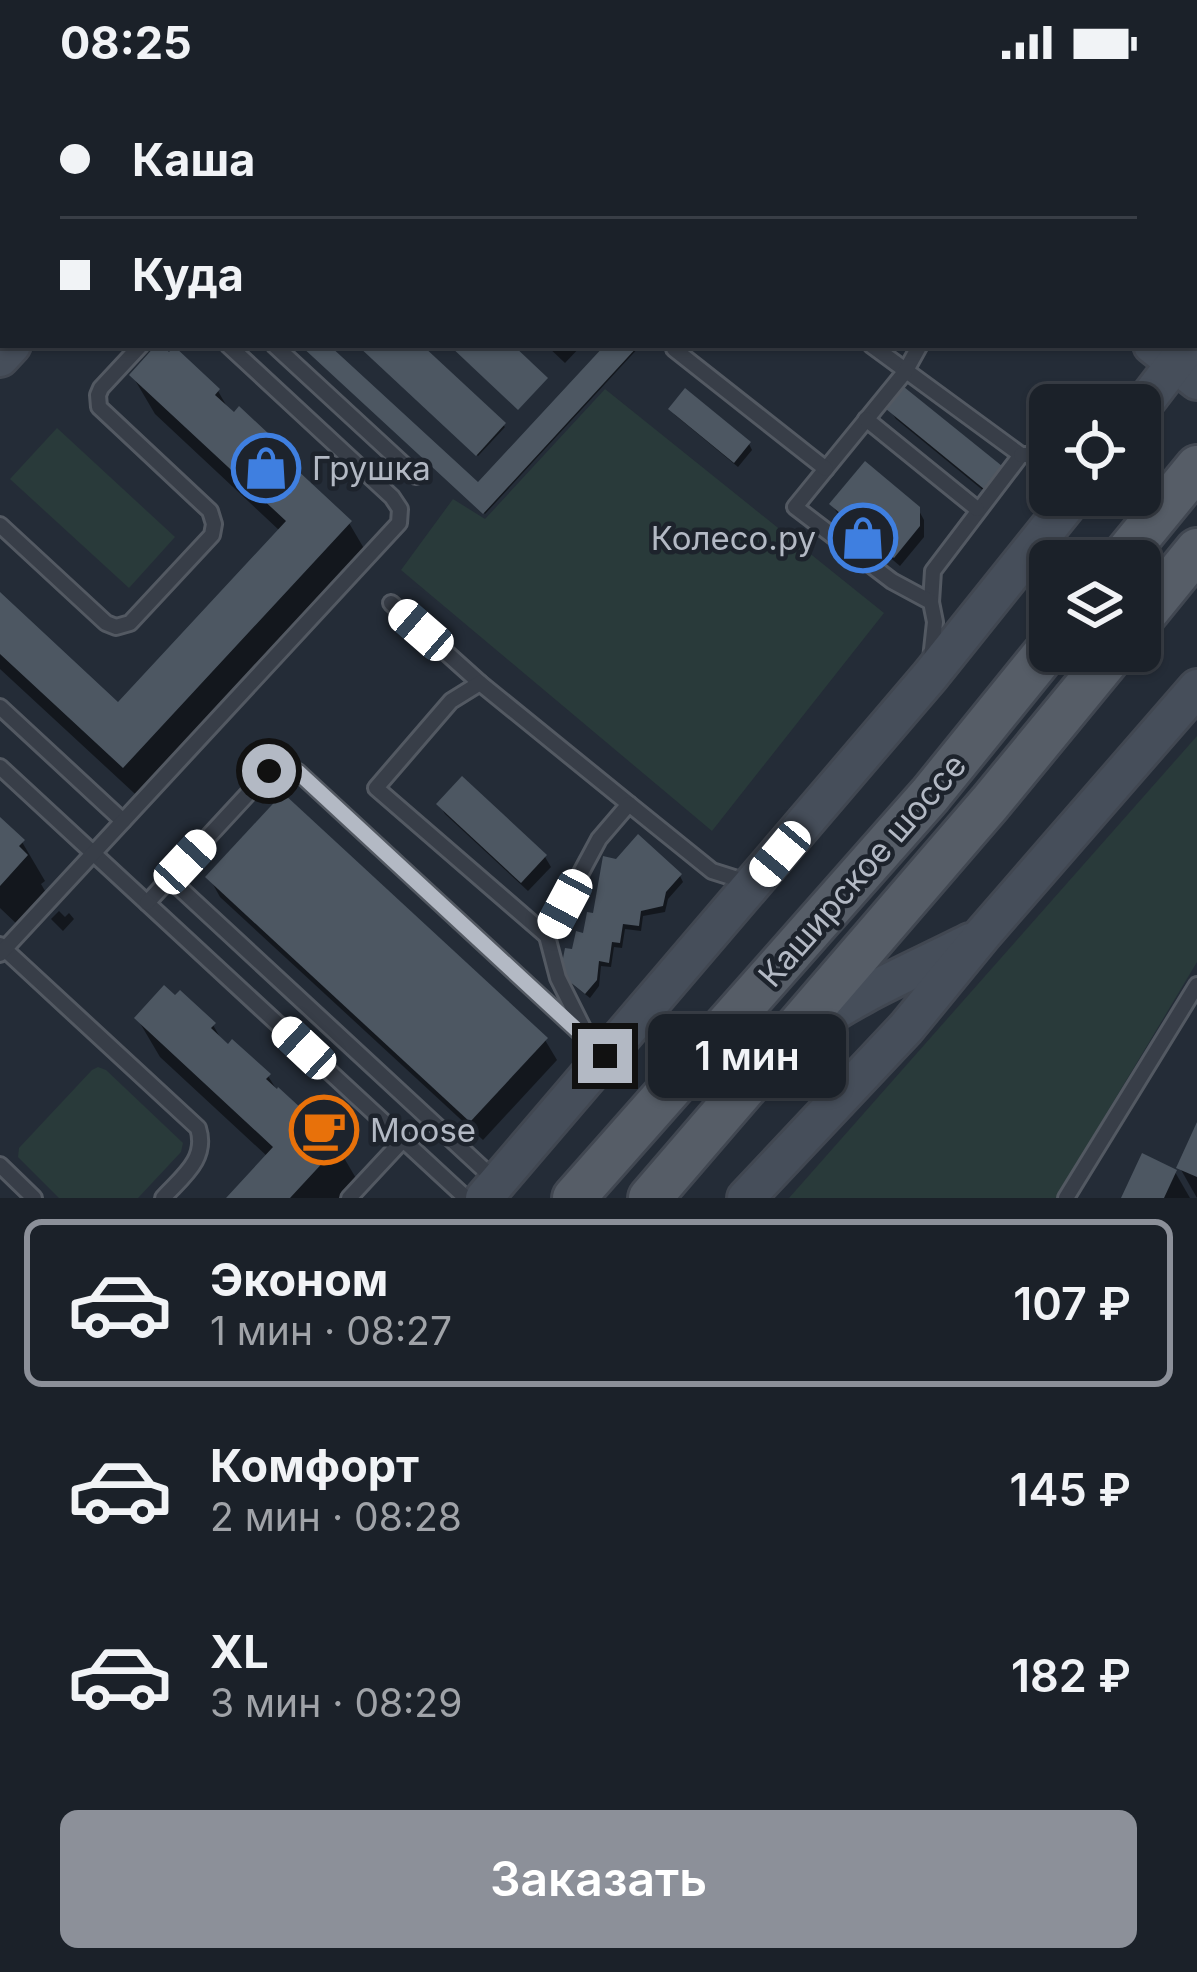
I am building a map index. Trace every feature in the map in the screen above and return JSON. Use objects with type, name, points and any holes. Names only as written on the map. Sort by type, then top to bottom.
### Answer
[{"type":"main road","points":[[1159,384],[1184,351]]},
{"type":"main road","points":[[1137,540],[1197,467]]},
{"type":"main road","points":[[488,1194],[598,1050],[754,884],[1058,516]]},
{"type":"main road","points":[[1161,594],[1197,550]]},
{"type":"main road","name":"Каширское шоссе","points":[[574,1198],[931,795],[1030,672]]},
{"type":"main road","name":"Каширское шоссе","points":[[650,1198],[1097,672]]},
{"type":"main road","points":[[746,1198],[907,1028],[1197,688]]},
{"type":"main road","points":[[779,1050],[856,997],[983,934]]},
{"type":"lane","points":[[0,525],[116,627],[130,623],[212,535],[210,512],[99,407],[101,388],[138,348]]},
{"type":"lane","points":[[163,1198],[197,1160],[202,1145],[198,1128],[2,949],[400,516],[392,497],[231,348]]},
{"type":"lane","points":[[277,348],[416,476]]},
{"type":"lane","points":[[875,348],[1021,455],[1029,455]]},
{"type":"lane","points":[[918,348],[905,372],[795,507],[892,581],[931,602]]},
{"type":"lane","points":[[674,349],[826,469]]},
{"type":"lane","points":[[866,419],[977,509]]},
{"type":"lane","points":[[930,676],[933,571],[1021,455]]},
{"type":"lane","points":[[391,603],[481,683],[712,871],[754,884]]},
{"type":"lane","points":[[481,683],[451,701],[376,788],[547,936],[558,978],[598,1050]]},
{"type":"lane","points":[[0,707],[123,821]]},
{"type":"lane","points":[[147,903],[269,771],[287,766],[598,1050]]},
{"type":"lane","points":[[0,767],[403,1140],[488,1194]]},
{"type":"lane","points":[[547,936],[599,839],[629,803]]},
{"type":"lane","points":[[170,879],[488,1194]]},
{"type":"lane","points":[[1066,1198],[1197,985]]},
{"type":"lane","points":[[349,1198],[403,1140]]},
{"type":"lane","points":[[0,1165],[34,1198]]},
{"type":"shaded area","points":[[605,389],[884,613],[712,831],[401,570],[453,499],[485,519]]},
{"type":"shaded area","points":[[57,428],[175,537],[129,588],[10,479]]},
{"type":"shaded area","points":[[1197,736],[1197,962],[1056,1198],[789,1198]]},
{"type":"shaded area","points":[[98,1067],[183,1143],[181,1152],[138,1198],[59,1198],[18,1157],[19,1148]]},
{"type":"building","points":[[153,348],[169,352],[176,348],[220,389],[215,395],[234,412],[239,406],[285,449],[280,454],[352,521],[123,768],[0,654],[0,592],[118,702],[286,521],[129,375]]},
{"type":"building","points":[[303,348],[332,348],[478,482],[602,348],[636,348],[483,514]]},
{"type":"building","points":[[360,348],[425,348],[506,423],[476,456]]},
{"type":"building","points":[[452,348],[516,348],[548,378],[518,410]]},
{"type":"building","points":[[904,387],[1002,466],[984,489],[886,409]]},
{"type":"building","points":[[685,388],[751,442],[734,463],[668,409]]},
{"type":"building","points":[[865,461],[920,507],[920,526],[894,558],[829,504]]},
{"type":"building","points":[[462,776],[547,855],[521,883],[436,804]]},
{"type":"building","points":[[283,793],[548,1038],[470,1122],[205,877]]},
{"type":"building","points":[[0,817],[25,840],[19,846],[28,855],[0,886]]},
{"type":"building","points":[[638,834],[682,874],[666,892],[663,906],[641,911],[639,926],[623,924],[620,943],[612,942],[609,963],[599,961],[597,980],[585,994],[560,974],[565,948],[572,949],[576,931],[583,933],[587,912],[593,913],[603,856],[616,859]]},
{"type":"building","points":[[164,985],[175,995],[180,990],[216,1023],[211,1028],[228,1044],[232,1039],[271,1074],[266,1079],[340,1144],[290,1198],[226,1198],[273,1147],[134,1018]]},
{"type":"building","points":[[1197,1122],[1197,1177],[1176,1168]]},
{"type":"building","points":[[1142,1153],[1177,1170],[1164,1198],[1121,1198]]},
{"type":"place","name":"Грушка","points":[[266,468]]},
{"type":"place","name":"Колесо.ру","points":[[863,538]]},
{"type":"place","name":"Moose","points":[[324,1130]]},
{"type":"route","points":[[269,771],[287,766],[298,772],[605,1056]]}]
